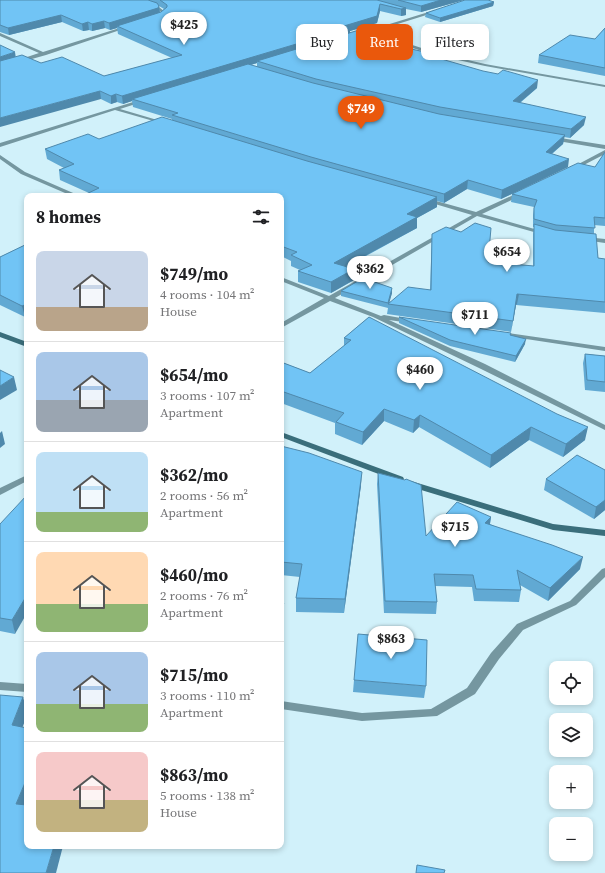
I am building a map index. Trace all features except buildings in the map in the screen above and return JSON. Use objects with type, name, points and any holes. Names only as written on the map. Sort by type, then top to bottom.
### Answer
[{"type":"street","points":[[136,0],[159,8],[164,13],[160,17],[153,19]]},
{"type":"street","points":[[395,24],[443,9]]},
{"type":"street","points":[[407,12],[421,16]]},
{"type":"street","points":[[0,67],[131,26]]},
{"type":"street","points":[[0,34],[44,54]]},
{"type":"street","points":[[413,46],[433,53],[485,65],[605,86]]},
{"type":"street","points":[[0,145],[152,98]]},
{"type":"street","points":[[115,109],[167,125]]},
{"type":"street","points":[[549,138],[605,147]]},
{"type":"street","points":[[566,172],[605,152]]},
{"type":"street","points":[[0,158],[23,173],[70,193]]},
{"type":"street","points":[[284,324],[477,214],[526,192]]},
{"type":"street","points":[[423,199],[547,234]]},
{"type":"street","points":[[581,239],[605,241]]},
{"type":"street","points":[[284,280],[375,316],[482,366],[605,428]]},
{"type":"street","points":[[375,316],[421,322]]},
{"type":"street","points":[[490,332],[605,349]]},
{"type":"street","points":[[0,334],[24,344]]},
{"type":"street","points":[[284,435],[414,485],[553,527],[605,533]]},
{"type":"street","points":[[0,492],[24,480]]},
{"type":"street","points":[[284,705],[362,718],[433,713],[471,690],[495,656],[520,628],[573,603],[605,571]]},
{"type":"street","points":[[0,686],[24,688]]}]
